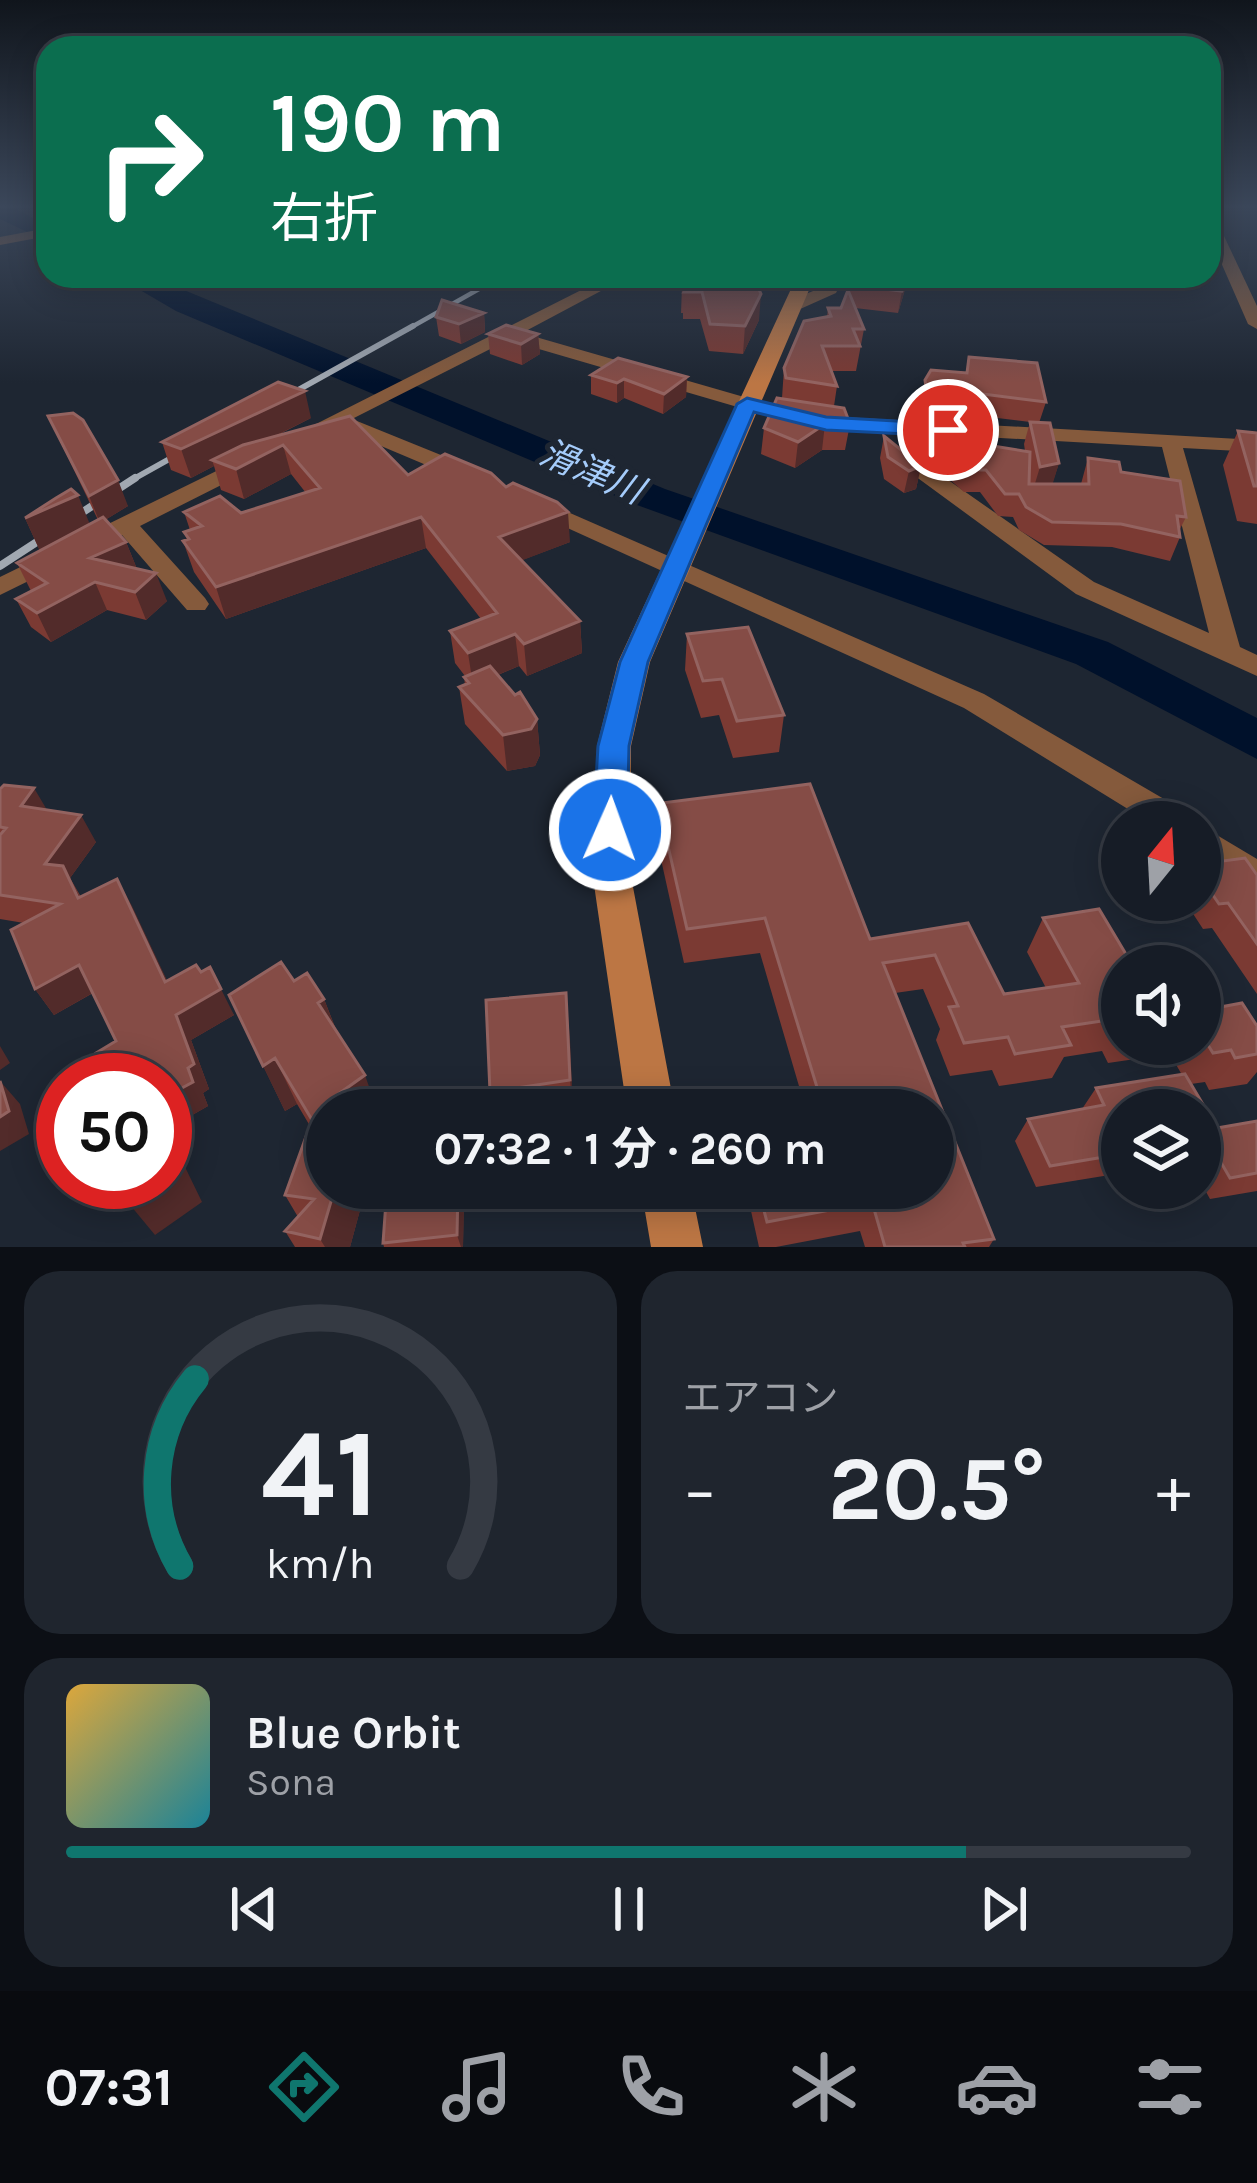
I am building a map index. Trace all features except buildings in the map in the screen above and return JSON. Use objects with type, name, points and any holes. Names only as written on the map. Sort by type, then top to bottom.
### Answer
[{"type":"main road","points":[[647,1089],[617,920],[610,788],[634,662],[800,288]]},
{"type":"main road","points":[[669,1209],[676,1247]]},
{"type":"street","points":[[1230,266],[1257,324]]},
{"type":"street","points":[[0,587],[597,288]]},
{"type":"street","points":[[792,306],[831,288]]},
{"type":"street","points":[[505,334],[806,421],[1257,446]]},
{"type":"street","points":[[341,417],[974,700],[1141,801]]},
{"type":"street","points":[[874,427],[917,474],[1084,588],[1257,666]]},
{"type":"street","points":[[1172,442],[1228,653]]},
{"type":"street","points":[[125,524],[196,604]]},
{"type":"street","points":[[1221,853],[1257,878]]},
{"type":"waterway","name":"滑津川","points":[[153,288],[651,497],[1092,653],[1257,740]]},
{"type":"railway","points":[[408,329],[481,288]]},
{"type":"railway","points":[[273,404],[413,326]]},
{"type":"railway","points":[[133,479],[198,443]]},
{"type":"railway","points":[[0,566],[133,479]]},
{"type":"route","points":[[610,830],[614,746],[634,662],[747,404],[826,424],[948,430]]}]
